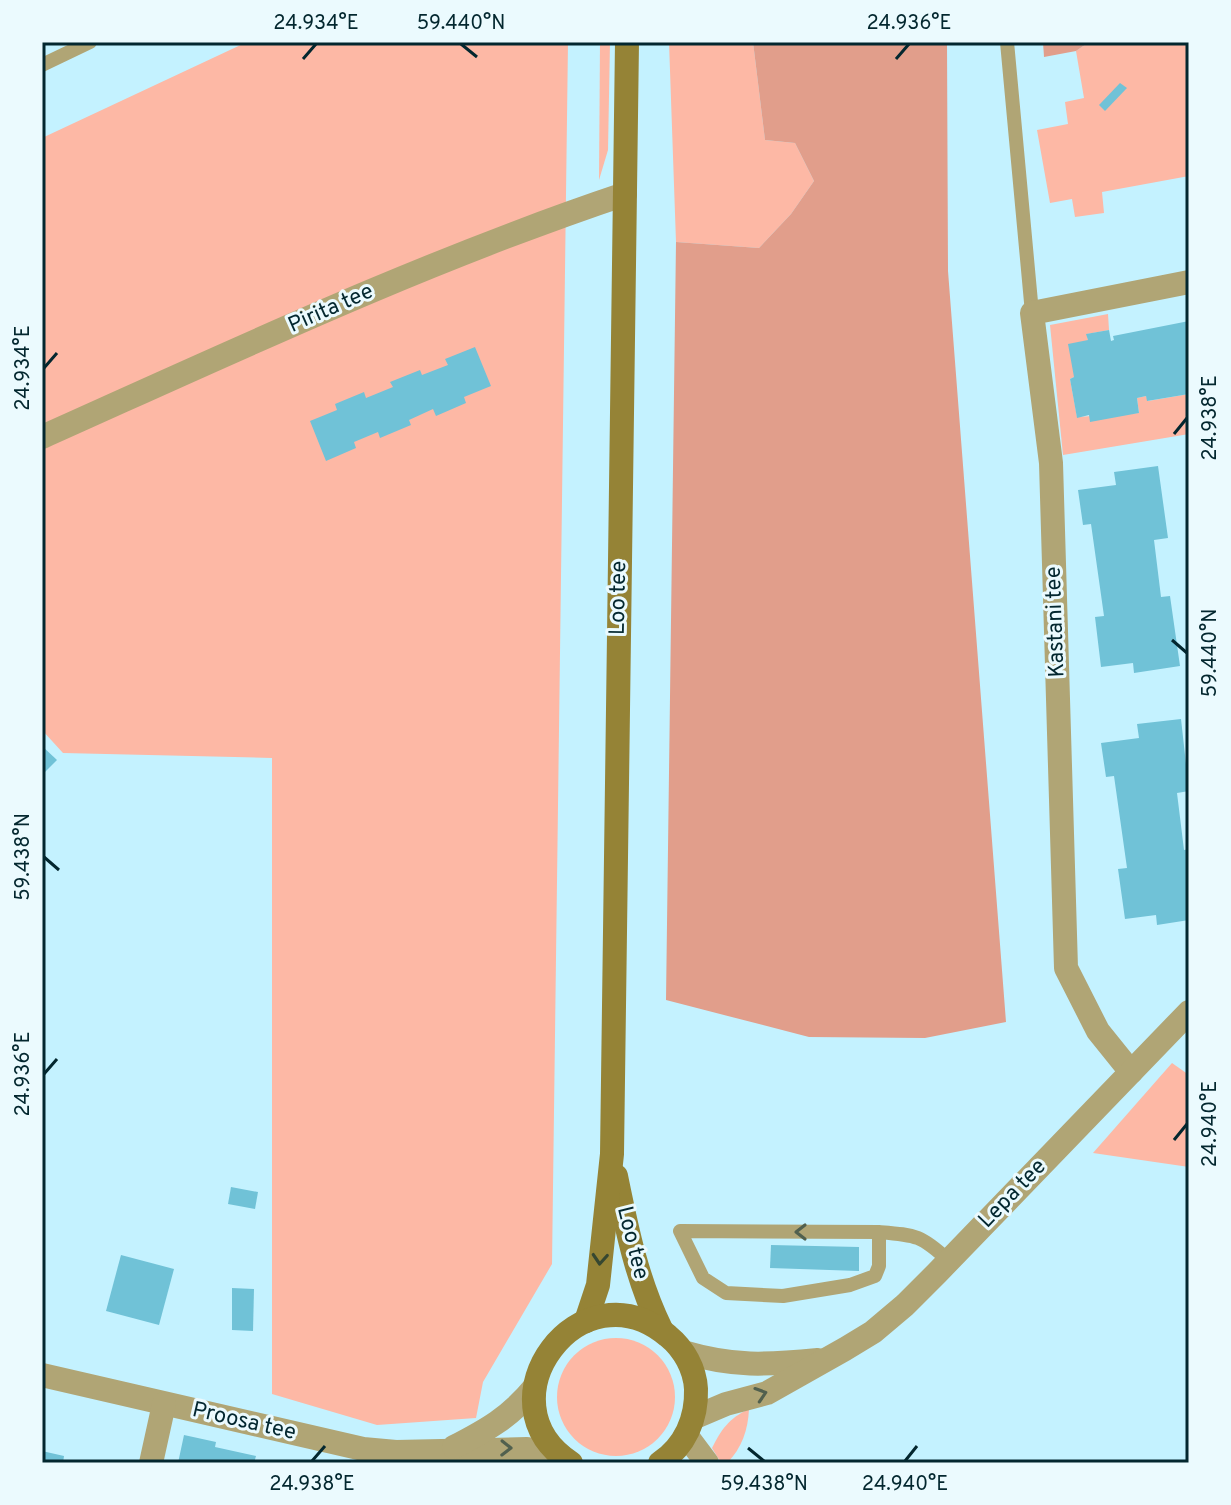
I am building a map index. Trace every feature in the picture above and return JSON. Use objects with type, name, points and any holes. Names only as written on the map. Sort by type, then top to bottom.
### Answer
[{"type":"street","name":"Loo tee","points":[[586,1321],[598,1285],[612,1154],[627,42]]},
{"type":"street","name":"Pirita tee","points":[[42,437],[393,282],[518,231],[625,194]]},
{"type":"street","points":[[1032,313],[1189,282]]},
{"type":"street","name":"Kastani tee","points":[[1032,313],[1051,473],[1066,968],[1098,1031],[1131,1072]]},
{"type":"street","name":"Lepa tee","points":[[690,1426],[726,1404],[767,1393],[873,1332],[949,1261],[1189,1012]]},
{"type":"street","name":"Loo tee","points":[[612,1154],[633,1258],[644,1293],[661,1329]]},
{"type":"street","points":[[567,1460],[549,1443],[535,1408],[534,1388],[546,1355],[556,1340],[586,1321],[605,1316],[624,1316],[643,1320],[661,1329],[683,1352],[695,1384],[690,1426],[677,1448],[660,1463]]},
{"type":"street","name":"Lepa tee","points":[[683,1352],[717,1362],[749,1365],[824,1359]]},
{"type":"street","name":"Proosa tee","points":[[42,1375],[363,1449],[396,1452],[527,1449],[567,1460]]},
{"type":"street","name":"Proosa tee","points":[[449,1450],[499,1423],[517,1409],[534,1388]]},
{"type":"street","points":[[151,1463],[164,1404]]},
{"type":"street","points":[[690,1426],[707,1463]]},
{"type":"lane","points":[[42,65],[90,42]]},
{"type":"lane","points":[[1007,42],[1032,313]]},
{"type":"lane","points":[[879,1232],[879,1266],[875,1276],[850,1285],[783,1296],[726,1293],[703,1278],[680,1231],[879,1232],[923,1238],[949,1261]]},
{"type":"shaded area","points":[[247,42],[568,42],[552,1264],[483,1382],[476,1418],[377,1425],[272,1394],[272,758],[63,753],[42,730],[42,138]]},
{"type":"shaded area","points":[[600,42],[610,42],[608,150],[599,180]]},
{"type":"shaded area","points":[[669,42],[753,42],[765,140],[795,143],[814,181],[791,214],[759,248],[676,242]]},
{"type":"shaded area","points":[[753,42],[947,42],[948,271],[1006,1022],[925,1038],[809,1037],[666,1000],[676,242],[759,248],[791,214],[814,181],[795,143],[765,140]]},
{"type":"shaded area","points":[[1043,42],[1089,42],[1076,51],[1044,57]]},
{"type":"shaded area","points":[[1089,42],[1189,42],[1189,176],[1102,192],[1104,213],[1075,217],[1072,199],[1050,203],[1037,130],[1068,124],[1065,102],[1084,98],[1076,51]]},
{"type":"shaded area","points":[[1108,314],[1109,330],[1087,334],[1088,340],[1074,377],[1070,379],[1077,417],[1139,413],[1137,398],[1146,396],[1148,401],[1189,394],[1189,434],[1063,455],[1050,325]]},
{"type":"shaded area","points":[[1172,1063],[1189,1075],[1189,1167],[1093,1153]]},
{"type":"shaded area","points":[[616,1338],[639,1342],[658,1355],[671,1374],[675,1397],[671,1420],[658,1439],[639,1452],[616,1456],[593,1452],[574,1439],[561,1420],[557,1397],[561,1374],[574,1355],[593,1342]]},
{"type":"shaded area","points":[[749,1409],[746,1431],[740,1445],[727,1463],[721,1463],[712,1448],[715,1442],[731,1421]]},
{"type":"building","points":[[1120,83],[1127,88],[1105,111],[1099,105]]},
{"type":"building","points":[[1189,321],[1189,394],[1147,401],[1146,396],[1137,398],[1139,413],[1090,422],[1089,415],[1077,418],[1068,344],[1088,340],[1086,334],[1109,330],[1111,341],[1114,340],[1113,336]]},
{"type":"building","points":[[475,347],[491,386],[464,397],[466,403],[436,416],[433,409],[409,420],[411,425],[380,438],[378,432],[354,442],[356,448],[326,461],[310,421],[337,410],[335,404],[364,392],[366,398],[393,387],[390,382],[420,370],[422,375],[448,365],[445,359]]},
{"type":"building","points":[[1158,466],[1168,538],[1154,540],[1161,597],[1170,596],[1180,666],[1134,673],[1133,663],[1101,667],[1095,617],[1104,616],[1091,524],[1083,525],[1078,490],[1116,485],[1114,472]]},
{"type":"building","points":[[1181,719],[1189,791],[1177,793],[1184,850],[1189,849],[1189,920],[1157,925],[1156,915],[1125,919],[1118,869],[1127,868],[1114,776],[1106,777],[1101,743],[1139,738],[1137,724]]},
{"type":"building","points":[[42,746],[57,760],[42,775]]},
{"type":"building","points":[[231,1187],[258,1192],[255,1209],[228,1204]]},
{"type":"building","points":[[771,1245],[859,1247],[859,1271],[770,1268]]},
{"type":"building","points":[[121,1255],[174,1269],[159,1325],[106,1311]]},
{"type":"building","points":[[232,1288],[254,1289],[253,1331],[232,1330]]},
{"type":"building","points":[[184,1435],[216,1442],[215,1447],[256,1456],[254,1463],[178,1463]]},
{"type":"building","points":[[42,1451],[64,1456],[63,1463],[42,1463]]}]
